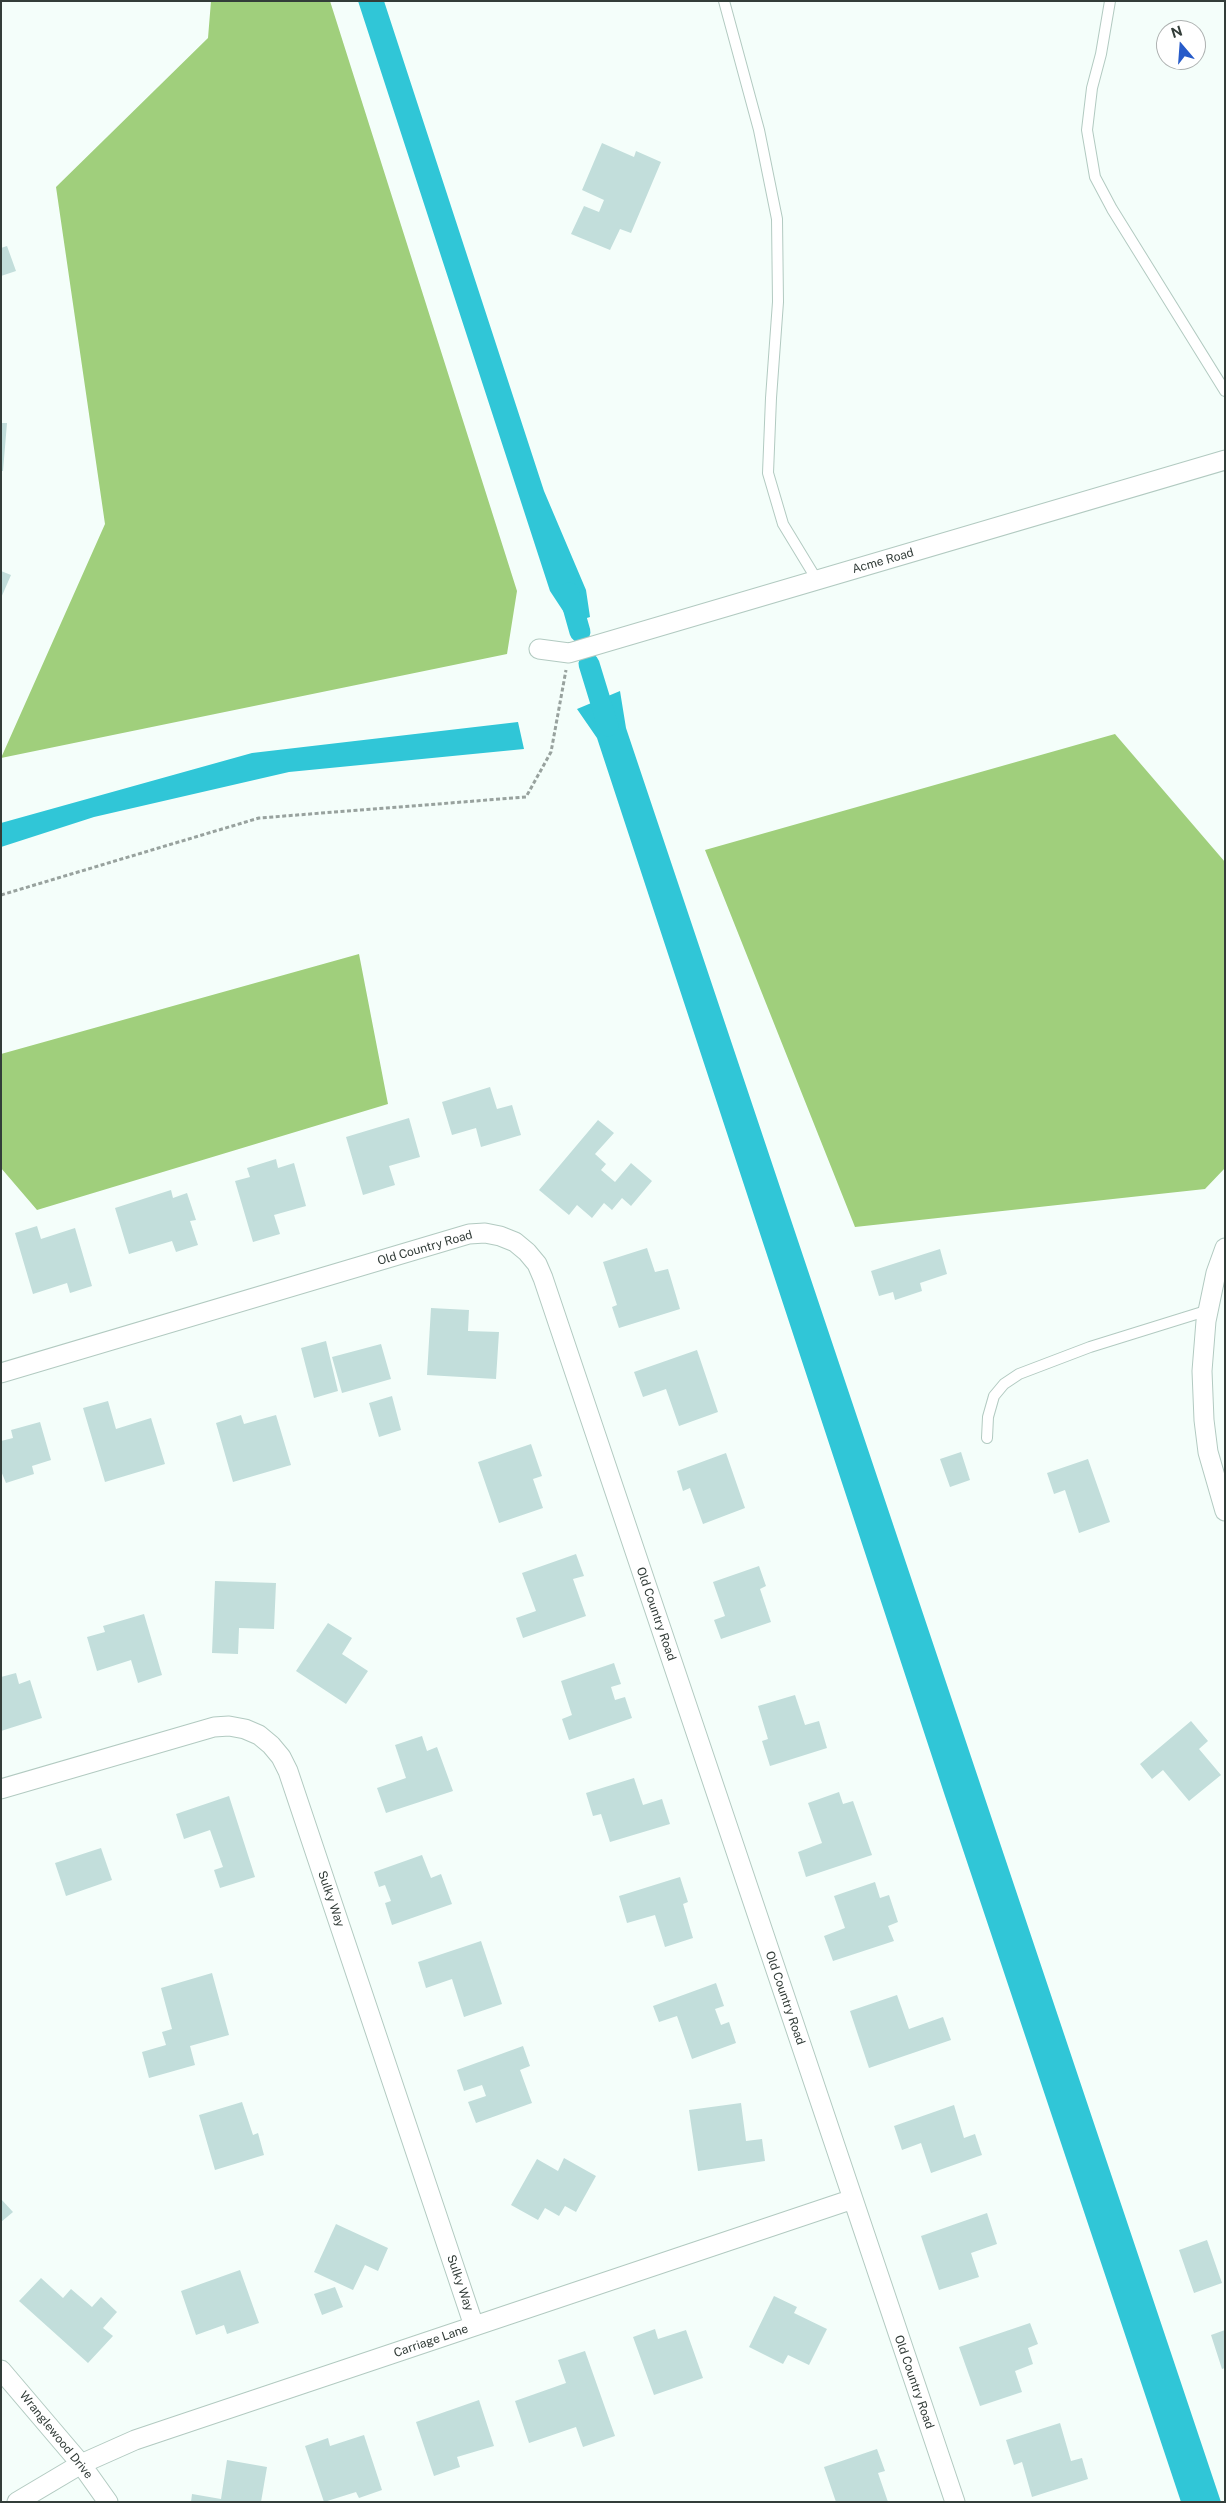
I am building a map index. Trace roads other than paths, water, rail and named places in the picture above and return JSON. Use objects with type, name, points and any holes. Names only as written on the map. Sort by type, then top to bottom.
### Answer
[{"type":"street","name":"Acme Road","points":[[540,649],[569,652],[1225,460]]},
{"type":"street","name":"Old Country Road","points":[[1,1373],[469,1234],[485,1233],[500,1236],[514,1242],[527,1252],[537,1264],[547,1287],[955,2502]]},
{"type":"street","points":[[1225,1248],[1216,1274],[1208,1310],[1202,1371],[1204,1420],[1208,1452],[1225,1511]]},
{"type":"street","name":"Sulky Way","points":[[1,1789],[214,1727],[229,1726],[245,1729],[259,1735],[271,1745],[281,1757],[288,1771],[474,2326]]},
{"type":"street","name":"Carriage Lane","points":[[17,2502],[81,2464],[135,2440],[853,2199]]},
{"type":"street","name":"Wranglewood Drive","points":[[1,2370],[81,2464],[108,2502]]},
{"type":"lane","points":[[724,1],[759,130],[777,219],[778,302],[768,472],[782,524],[817,580]]},
{"type":"lane","points":[[1110,1],[1102,54],[1092,88],[1087,130],[1095,177],[1112,209],[1225,391]]},
{"type":"lane","points":[[987,1438],[988,1417],[994,1396],[1004,1384],[1019,1374],[1090,1347],[1208,1310]]},
{"type":"water","points":[[358,1],[384,1],[544,491],[586,590],[590,617],[571,623],[550,591]]},
{"type":"water","points":[[620,691],[626,728],[1221,2502],[1181,2502],[945,1796],[597,738],[577,709]]},
{"type":"water","points":[[518,722],[524,749],[289,772],[94,817],[1,847],[1,823],[252,753]]},
{"type":"waterway","points":[[569,593],[580,632]]},
{"type":"waterway","points":[[589,664],[608,726]]}]
